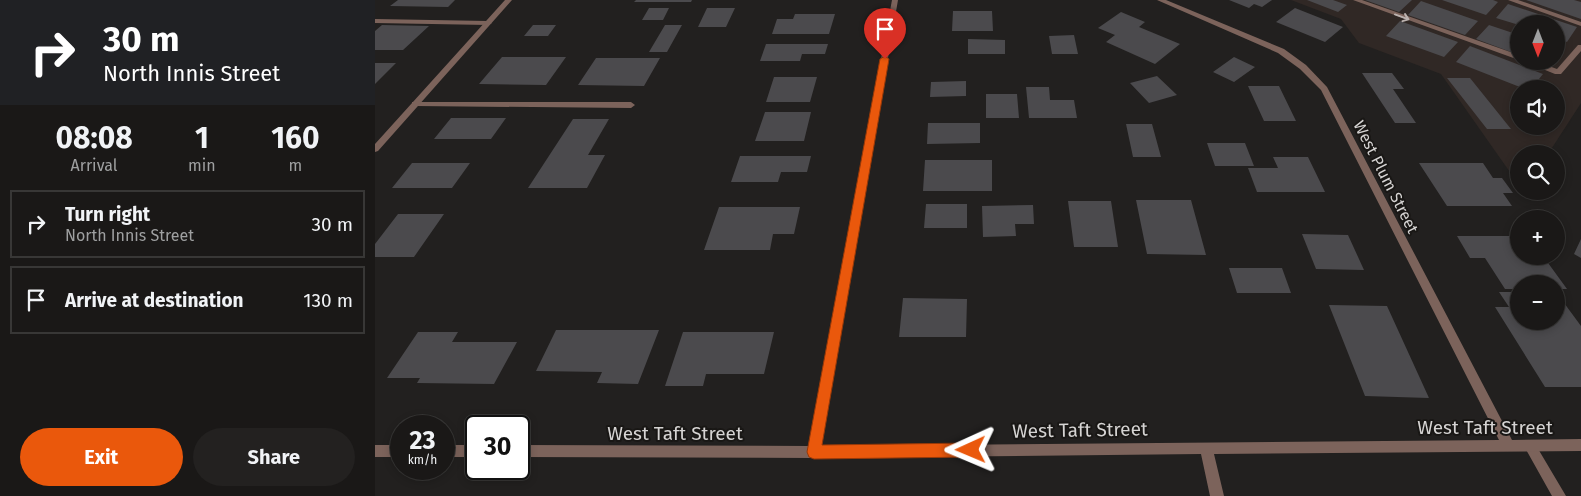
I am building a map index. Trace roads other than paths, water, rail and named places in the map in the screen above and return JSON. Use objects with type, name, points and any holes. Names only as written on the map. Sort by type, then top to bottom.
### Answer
[{"type":"street","points":[[375,149],[509,0]]},
{"type":"street","points":[[814,452],[895,0]]},
{"type":"street","name":"West Plum Street","points":[[1160,0],[1281,51],[1303,67],[1324,88],[1509,446]]},
{"type":"street","points":[[1356,0],[1510,55]]},
{"type":"street","points":[[1511,0],[1575,20],[1581,24]]},
{"type":"street","points":[[375,21],[488,23]]},
{"type":"street","points":[[1565,64],[1581,47]]},
{"type":"street","points":[[415,104],[631,105]]},
{"type":"street","name":"West Taft Street","points":[[530,451],[814,452],[1581,445]]},
{"type":"street","points":[[1530,446],[1559,496]]},
{"type":"street","points":[[1206,448],[1217,496]]},
{"type":"street","points":[[375,451],[390,451]]}]
